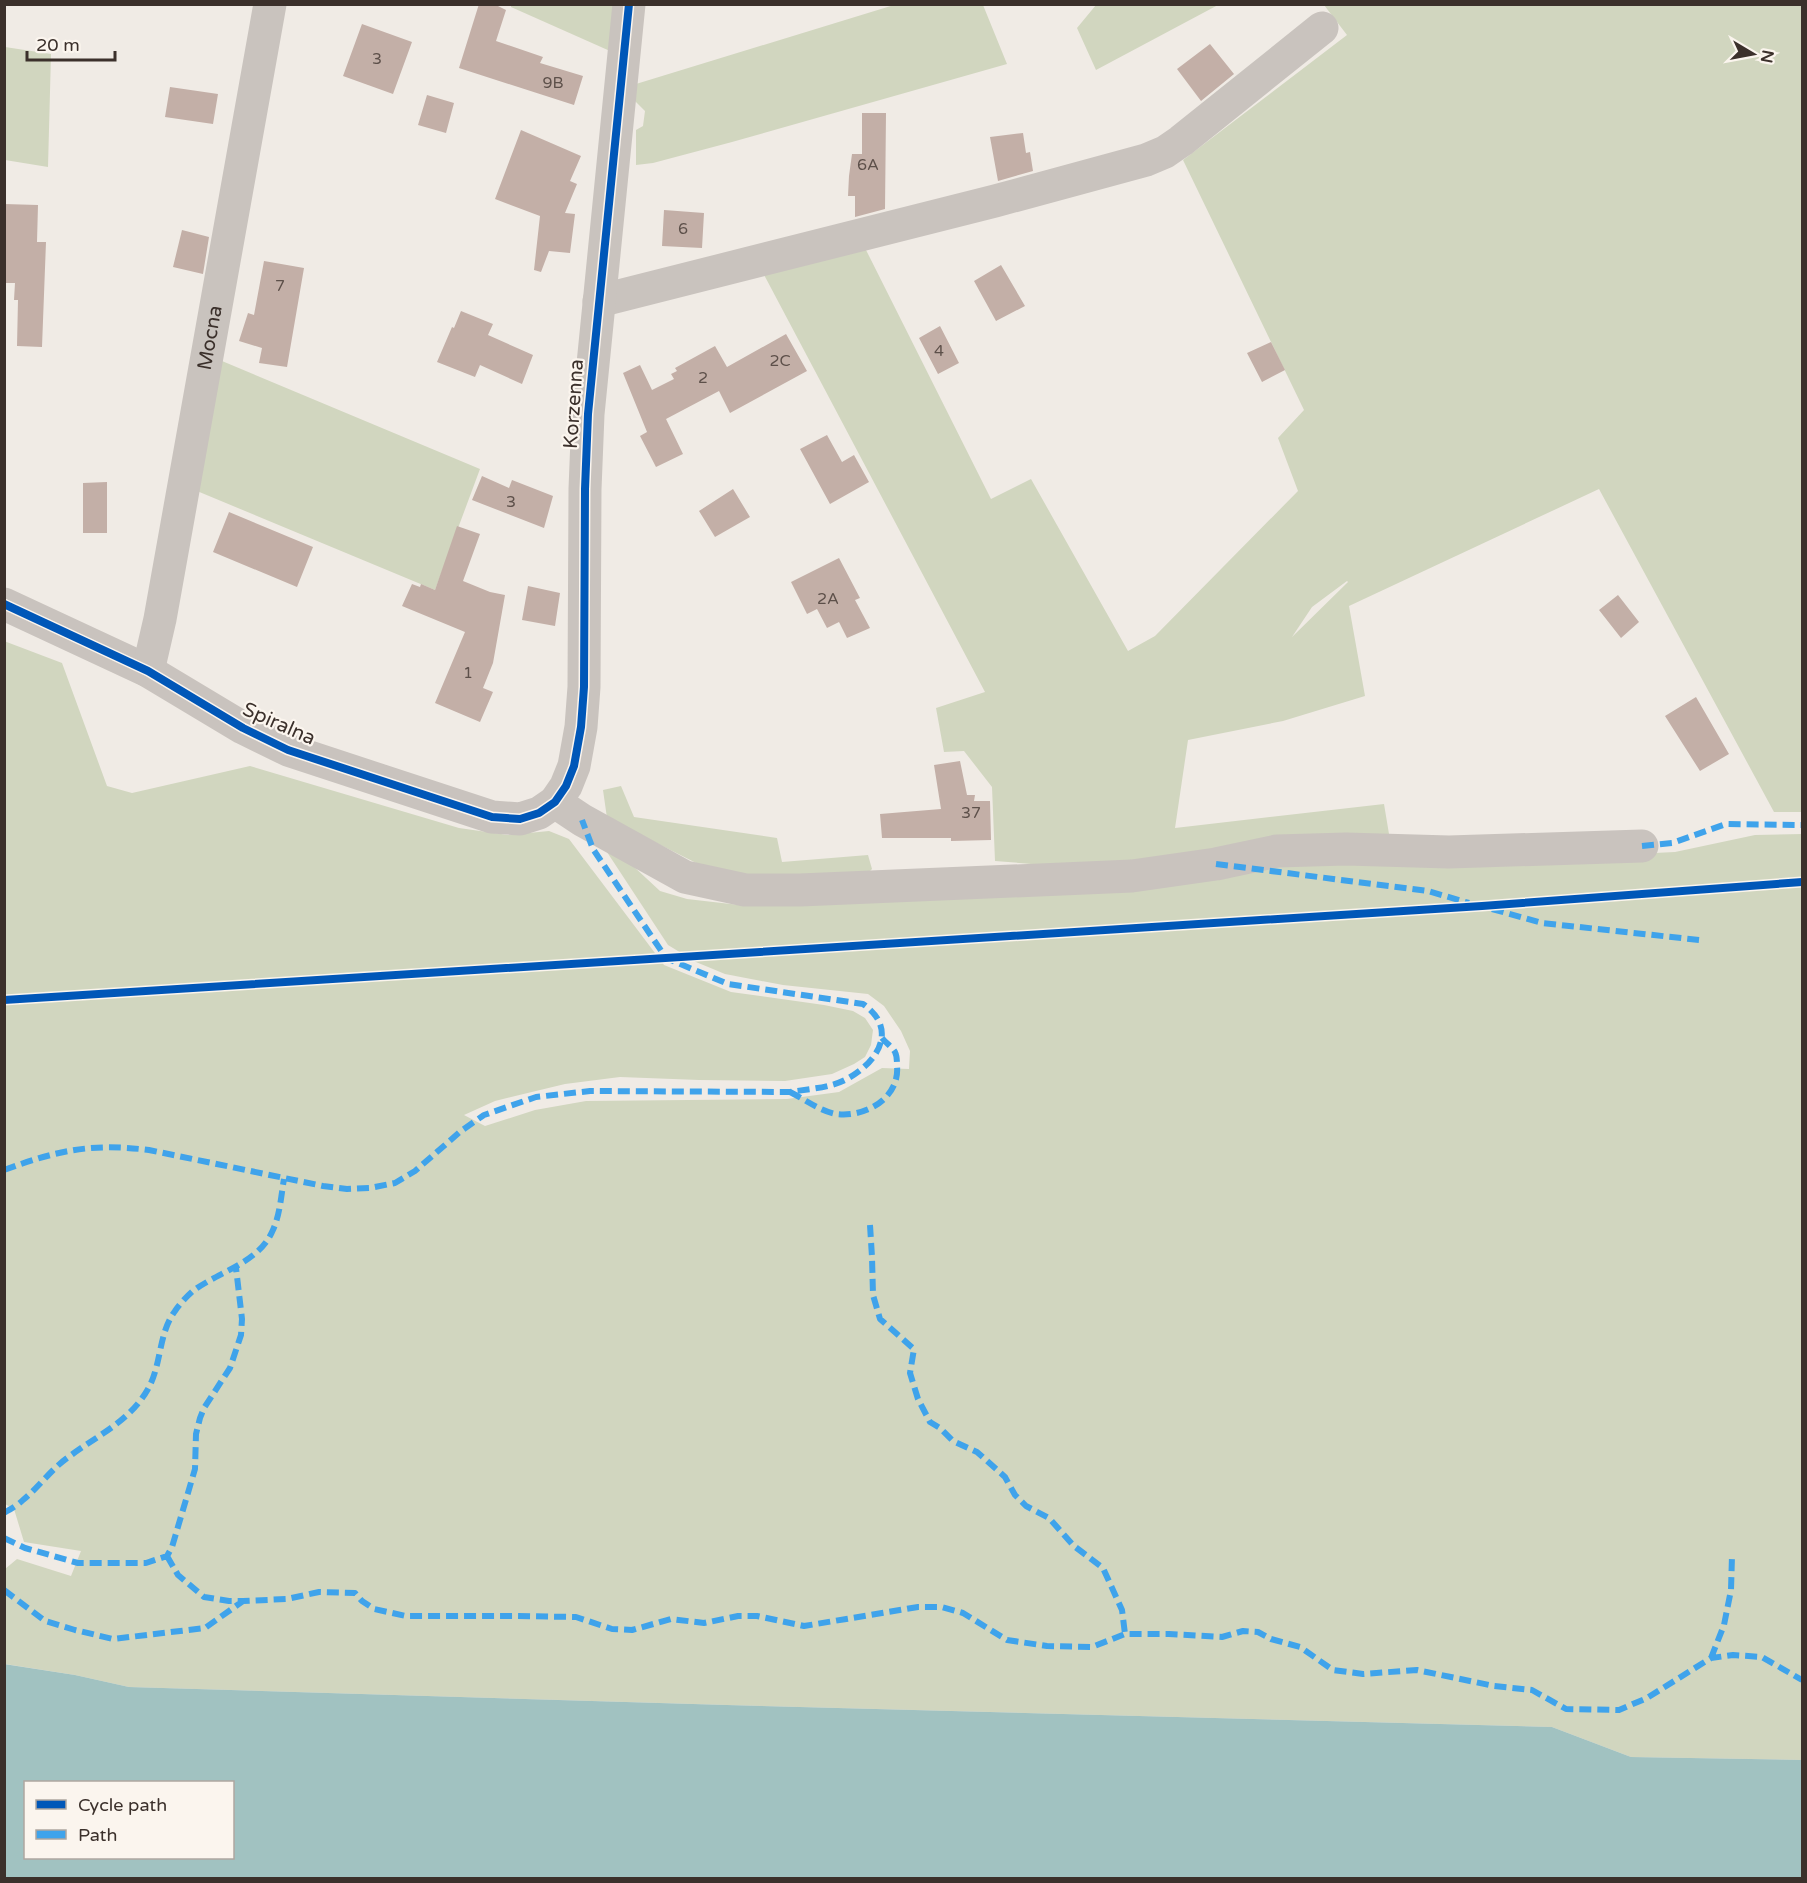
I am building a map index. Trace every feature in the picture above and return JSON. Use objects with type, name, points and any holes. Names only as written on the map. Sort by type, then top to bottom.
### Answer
[{"type":"street","name":"Mocna","points":[[148,671],[160,619],[270,4]]},
{"type":"street","name":"Korzenna","points":[[555,802],[566,786],[574,766],[581,728],[584,687],[585,489],[588,414],[612,194],[629,4]]},
{"type":"street","points":[[599,301],[995,201],[1146,160],[1165,152],[1181,141],[1322,28]]},
{"type":"street","name":"Spiralna","points":[[4,604],[148,671],[243,728],[288,750],[492,817],[520,819],[539,813],[555,802]]},
{"type":"street","points":[[555,802],[582,820],[685,877],[745,890],[800,891],[1132,876],[1216,864],[1276,851],[1346,849],[1449,852],[1642,846]]},
{"type":"green space","points":[[511,5],[614,5],[610,51],[511,7]]},
{"type":"green space","points":[[894,5],[983,5],[1007,64],[732,142],[653,163],[636,165],[636,130],[643,126],[645,111],[635,101],[636,84]]},
{"type":"green space","points":[[1096,5],[1218,5],[1096,70],[1077,28]]},
{"type":"green space","points":[[1324,5],[1802,5],[1802,812],[1774,812],[1599,489],[1349,606],[1365,696],[1283,721],[1188,740],[1175,828],[1384,804],[1390,840],[1130,872],[995,861],[992,787],[964,751],[944,752],[936,708],[985,692],[761,269],[863,244],[991,499],[1031,479],[1128,651],[1155,636],[1298,491],[1278,438],[1304,410],[1183,160],[1347,35]],"holes":[[[1348,582],[1292,637],[1312,607]]]},
{"type":"green space","points":[[5,47],[51,54],[48,167],[5,160]]},
{"type":"green space","points":[[222,361],[480,469],[435,590],[197,491]]},
{"type":"green space","points":[[4,641],[62,663],[107,786],[132,793],[250,766],[459,828],[508,835],[549,831],[569,839],[664,965],[731,992],[853,1011],[865,1018],[873,1030],[871,1045],[865,1057],[832,1074],[785,1081],[620,1077],[565,1084],[495,1101],[464,1115],[485,1126],[535,1110],[586,1101],[787,1099],[839,1092],[882,1068],[909,1069],[910,1051],[901,1031],[884,1006],[868,994],[783,985],[725,974],[696,962],[668,945],[605,849],[618,852],[660,891],[687,899],[748,906],[1292,863],[1489,861],[1675,852],[1755,835],[1802,834],[1802,1760],[1631,1757],[1552,1727],[129,1687],[75,1675],[5,1664],[5,1569],[17,1559],[71,1576],[81,1551],[24,1542],[14,1509],[5,1504]]},
{"type":"green space","points":[[621,786],[634,817],[777,838],[782,862],[868,855],[872,869],[864,877],[749,881],[714,872],[607,818],[603,790]]},
{"type":"water","points":[[4,1664],[75,1675],[129,1687],[1552,1727],[1631,1757],[1802,1760],[1802,1878],[5,1878]]},
{"type":"building","points":[[479,4],[494,4],[506,10],[496,41],[543,57],[540,63],[583,76],[574,105],[459,68]]},
{"type":"building","points":[[362,24],[412,42],[393,94],[343,76]]},
{"type":"building","points":[[1210,44],[1234,74],[1201,101],[1177,69]]},
{"type":"building","points":[[170,87],[218,94],[213,124],[165,117]]},
{"type":"building","points":[[427,95],[454,103],[446,133],[418,125]]},
{"type":"building","points":[[862,113],[886,113],[885,209],[855,217],[855,196],[848,196],[849,176],[852,154],[862,154]]},
{"type":"building","points":[[521,130],[581,156],[570,181],[577,184],[565,213],[575,214],[570,253],[549,251],[541,272],[534,270],[540,216],[495,199]]},
{"type":"building","points":[[1023,133],[1026,153],[1030,152],[1033,171],[998,181],[990,137]]},
{"type":"building","points":[[4,204],[38,205],[37,242],[46,242],[42,347],[17,346],[18,300],[14,300],[15,283],[4,283]]},
{"type":"building","points":[[664,210],[704,213],[702,248],[662,246]]},
{"type":"building","points":[[182,230],[209,237],[203,274],[173,267]]},
{"type":"building","points":[[264,261],[304,268],[287,367],[259,363],[262,348],[239,341],[248,313],[254,315]]},
{"type":"building","points":[[1001,265],[1025,306],[996,321],[974,281]]},
{"type":"building","points":[[461,311],[493,324],[488,335],[533,355],[522,384],[480,365],[475,377],[437,362]]},
{"type":"building","points":[[940,326],[959,363],[938,374],[919,338]]},
{"type":"building","points":[[786,334],[807,371],[730,413],[719,391],[666,419],[683,454],[656,467],[640,436],[647,432],[623,373],[640,365],[652,390],[674,379],[671,374],[677,371],[675,368],[715,346],[727,367]]},
{"type":"building","points":[[1271,342],[1285,370],[1262,382],[1247,353]]},
{"type":"building","points":[[827,435],[842,462],[854,455],[869,482],[830,504],[800,449]]},
{"type":"building","points":[[482,476],[509,488],[512,480],[553,496],[544,528],[472,500]]},
{"type":"building","points":[[107,482],[107,533],[83,533],[83,483]]},
{"type":"building","points":[[733,489],[750,517],[715,537],[699,511]]},
{"type":"building","points":[[229,512],[313,547],[297,587],[213,552]]},
{"type":"building","points":[[457,526],[480,534],[463,581],[490,592],[505,595],[493,663],[483,688],[493,692],[480,722],[435,703],[465,632],[402,606],[412,584],[420,587],[421,584],[435,590]]},
{"type":"building","points":[[839,558],[860,598],[855,600],[870,628],[847,638],[839,622],[827,628],[817,609],[807,614],[791,582]]},
{"type":"building","points":[[528,586],[560,593],[555,626],[522,620]]},
{"type":"building","points":[[1618,595],[1639,622],[1621,638],[1599,610]]},
{"type":"building","points":[[1696,697],[1729,754],[1700,771],[1665,716]]},
{"type":"building","points":[[960,761],[967,795],[975,795],[974,801],[990,801],[991,840],[882,838],[880,814],[941,809],[934,765]]},
{"type":"marked path","points":[[4,1170],[59,1153],[110,1147],[149,1150],[323,1186],[347,1189],[370,1188],[395,1183],[415,1171],[461,1131],[484,1115],[536,1097],[590,1091],[790,1092],[839,1083],[857,1073],[875,1055],[882,1035],[880,1024],[874,1014],[863,1004],[728,984],[666,958],[593,849],[582,820]]},
{"type":"marked path","points":[[1642,846],[1672,843],[1726,824],[1802,825]]},
{"type":"marked path","points":[[1216,864],[1428,891],[1469,903]]},
{"type":"marked path","points":[[1492,909],[1542,923],[1699,940]]},
{"type":"marked path","points":[[790,1092],[818,1108],[836,1114],[858,1113],[879,1104],[893,1088],[897,1063],[896,1054],[882,1038]]},
{"type":"marked path","points":[[4,1513],[21,1502],[63,1461],[123,1419],[141,1400],[156,1370],[166,1329],[175,1311],[193,1291],[237,1266],[266,1243],[277,1219],[284,1179]]},
{"type":"marked path","points":[[870,1225],[873,1295],[880,1319],[914,1349],[910,1373],[918,1399],[930,1422],[953,1441],[977,1452],[1005,1477],[1015,1495],[1026,1506],[1049,1518],[1074,1546],[1103,1568],[1122,1610],[1125,1634]]},
{"type":"marked path","points":[[4,1538],[25,1548],[78,1563],[146,1563],[167,1556],[172,1547],[195,1469],[196,1434],[200,1418],[230,1368],[241,1335],[242,1319],[236,1268]]},
{"type":"marked path","points":[[167,1556],[178,1575],[204,1597],[243,1601],[287,1599],[319,1592],[355,1593],[374,1609],[406,1616],[576,1617],[612,1629],[632,1630],[671,1619],[704,1623],[738,1616],[757,1616],[804,1626],[918,1607],[942,1607],[963,1613],[1007,1640],[1047,1646],[1092,1647],[1125,1634],[1222,1637],[1243,1631],[1258,1632],[1271,1639],[1300,1647],[1333,1670],[1363,1674],[1417,1670],[1494,1686],[1532,1690],[1566,1709],[1619,1710],[1647,1698],[1711,1658],[1733,1655],[1762,1657],[1802,1680]]},
{"type":"marked path","points":[[1711,1658],[1724,1625],[1731,1590],[1732,1556]]},
{"type":"marked path","points":[[4,1590],[45,1621],[113,1639],[205,1628],[243,1601]]},
{"type":"cycle path","points":[[4,604],[148,671],[243,728],[288,750],[492,817],[520,819],[539,813],[555,802],[566,786],[574,766],[581,727],[584,687],[585,489],[588,414],[629,4]]},
{"type":"cycle path","points":[[4,1000],[1482,906],[1802,882]]}]
